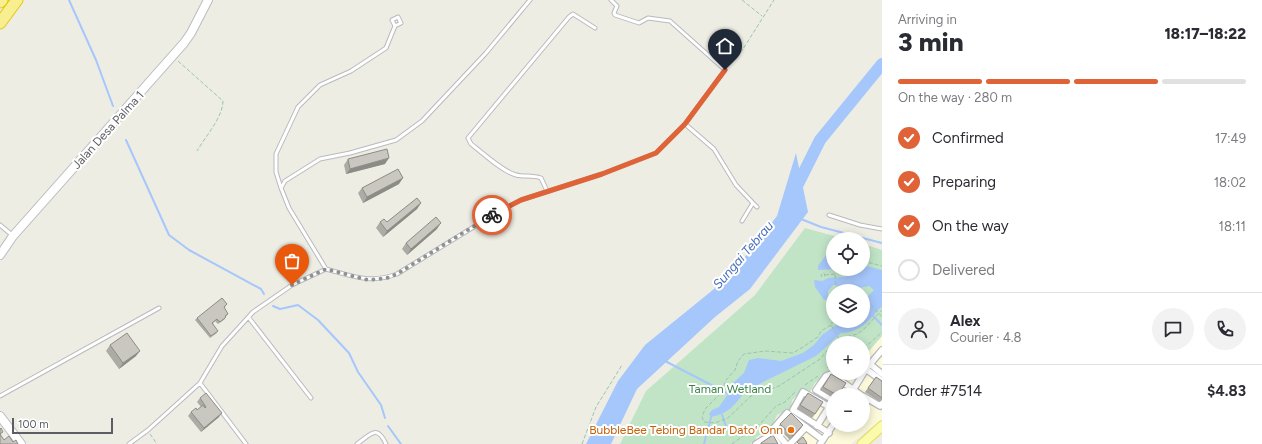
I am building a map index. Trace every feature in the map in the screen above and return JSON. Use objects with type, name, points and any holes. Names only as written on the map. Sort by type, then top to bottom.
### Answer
[{"type":"highway","points":[[0,23],[17,0]]},
{"type":"main road","points":[[862,444],[882,426]]},
{"type":"street","name":"Jalan Desa Palma 1","points":[[0,255],[13,236],[173,57],[192,33],[208,0]]},
{"type":"street","points":[[870,364],[882,350]]},
{"type":"street","points":[[870,367],[882,374]]},
{"type":"street","points":[[870,368],[882,382]]},
{"type":"street","points":[[826,376],[816,390],[826,396]]},
{"type":"street","points":[[839,380],[848,388]]},
{"type":"street","points":[[786,444],[773,429],[787,413],[806,427],[822,442],[828,433],[793,410],[804,392],[826,405]]},
{"type":"street","points":[[870,400],[880,406],[882,402]]},
{"type":"street","points":[[817,426],[826,414]]},
{"type":"street","points":[[0,416],[21,444]]},
{"type":"street","points":[[790,444],[806,427]]},
{"type":"street","points":[[756,444],[771,435],[778,444]]},
{"type":"lane","points":[[281,188],[285,181],[320,159],[350,153],[396,140],[422,121],[486,53],[530,0]]},
{"type":"lane","points":[[128,444],[148,430],[200,383],[222,346],[253,312],[292,285],[326,269],[368,280],[387,278],[397,274],[498,212],[521,200],[602,174],[656,153],[685,124],[725,70],[670,21],[648,18],[639,23],[615,15],[614,13],[617,6],[611,0]]},
{"type":"lane","points":[[547,191],[541,178],[516,175],[509,172],[471,144],[468,138],[570,17],[574,14],[579,16],[595,28]]},
{"type":"lane","points":[[326,269],[289,208],[276,172],[276,154],[298,107],[320,85],[350,71],[386,48],[395,26]]},
{"type":"lane","points":[[685,124],[714,149],[736,185],[757,207]]},
{"type":"lane","points":[[742,221],[753,203]]},
{"type":"lane","points":[[829,215],[860,225],[882,229]]},
{"type":"lane","points":[[0,225],[13,236]]},
{"type":"lane","points":[[0,396],[159,308]]},
{"type":"lane","points":[[249,318],[311,398]]},
{"type":"lane","points":[[200,383],[246,444]]},
{"type":"lane","points":[[357,444],[374,432],[382,434],[386,444]]},
{"type":"path","points":[[742,0],[763,17]]},
{"type":"path","points":[[725,70],[743,49],[774,0]]},
{"type":"path","points":[[173,57],[223,100],[223,107],[216,121],[197,151]]},
{"type":"path","points":[[870,263],[882,266]]},
{"type":"path","points":[[870,303],[882,317]]},
{"type":"path","points":[[850,336],[857,334],[873,319],[878,312],[882,310]]},
{"type":"path","points":[[826,352],[820,359],[779,386],[751,396],[726,420],[712,424],[704,422],[702,418],[706,409],[721,393],[726,380],[735,370],[738,361],[744,354],[764,352],[793,353],[804,348],[818,337],[820,332],[828,328]]},
{"type":"path","points":[[870,343],[882,332]]},
{"type":"path","points":[[582,444],[596,407],[622,365]]},
{"type":"path","points":[[803,387],[821,373]]},
{"type":"path","points":[[732,444],[761,423],[776,406],[785,402],[799,389]]},
{"type":"path","points":[[148,430],[157,444]]},
{"type":"shaded area","points":[[882,336],[882,419],[870,429],[870,388],[826,388],[826,432],[866,432],[851,444],[752,444],[757,438],[770,431],[778,416],[787,411],[803,390],[826,371],[826,380],[870,380],[870,349]]},
{"type":"green space","name":"Taman Wetland","points":[[805,228],[826,234],[826,276],[870,276],[870,246],[882,250],[882,336],[870,350],[870,336],[826,336],[826,374],[815,383],[810,392],[803,389],[792,400],[791,411],[787,410],[777,415],[770,430],[756,437],[755,441],[750,444],[620,444],[646,391],[755,295]]},
{"type":"water","points":[[796,153],[808,212],[750,289],[715,317],[637,389],[611,444],[586,444],[618,381],[645,345],[730,276],[777,216]]},
{"type":"water","points":[[826,255],[826,270],[818,270],[818,266]]},
{"type":"water","points":[[870,267],[882,270],[882,307],[870,320],[870,294],[874,290],[870,287],[870,284],[826,284],[826,300],[824,300],[815,287],[814,280],[822,281],[828,278],[870,276]]},
{"type":"water","points":[[832,328],[858,328],[850,332],[841,333],[838,336],[826,336],[826,347],[816,356],[745,391],[731,408],[722,414],[711,417],[709,414],[712,410],[719,407],[734,382],[744,373],[749,360],[758,358],[781,361],[803,353],[814,345],[822,335]]},
{"type":"building","points":[[387,149],[389,158],[350,169],[348,159]]},
{"type":"building","points":[[398,169],[403,178],[367,197],[362,188]]},
{"type":"building","points":[[417,198],[421,203],[387,231],[380,222],[384,219],[387,222]]},
{"type":"building","points":[[436,217],[441,223],[411,249],[406,243]]},
{"type":"building","points":[[222,298],[227,304],[224,307],[228,314],[220,322],[217,319],[212,323],[218,331],[211,336],[197,318]]},
{"type":"building","points":[[127,333],[140,351],[123,363],[110,345]]},
{"type":"building","points":[[876,377],[882,381],[882,398],[870,388],[868,388]]},
{"type":"building","points":[[827,380],[841,380],[846,383],[843,388],[826,389],[823,387]]},
{"type":"building","points":[[206,393],[222,413],[204,428],[191,412],[196,408],[197,410],[203,405],[205,408],[206,407],[200,398]]},
{"type":"building","points":[[808,393],[823,402],[815,414],[800,405]]},
{"type":"building","points":[[791,413],[803,425],[793,436],[780,424]]},
{"type":"building","points":[[1,428],[3,432],[0,434],[0,429]]},
{"type":"building","points":[[0,434],[4,440],[9,436],[13,442],[16,440],[18,444],[0,444]]},
{"type":"building","points":[[773,435],[778,444],[761,444],[761,443]]},
{"type":"building","points":[[803,437],[807,443],[799,444],[797,442]]},
{"type":"waterway","points":[[69,0],[96,60],[113,106]]},
{"type":"waterway","name":"Sungai Tebrau","points":[[794,192],[820,140],[882,64]]},
{"type":"waterway","points":[[126,140],[169,235],[189,250],[261,289],[264,294]]},
{"type":"waterway","points":[[801,219],[821,227],[882,243]]},
{"type":"waterway","points":[[273,306],[280,309],[298,305],[318,320],[349,353],[358,372],[381,405],[385,418]]},
{"type":"waterway","points":[[873,316],[882,325]]},
{"type":"waterway","points":[[665,361],[719,389]]},
{"type":"waterway","points":[[722,415],[727,429]]},
{"type":"waterway","points":[[704,444],[711,417]]},
{"type":"waterway","points":[[388,426],[401,444]]},
{"type":"way so far","points":[[292,285],[314,276],[326,269],[368,280],[387,278],[397,274],[492,215]]},
{"type":"place","name":"BubbleBee Tebing Bandar Dato' Onn","points":[[791,430]]},
{"type":"route","points":[[492,215],[521,200],[572,182],[634,163],[656,153],[685,124],[725,70]]}]
